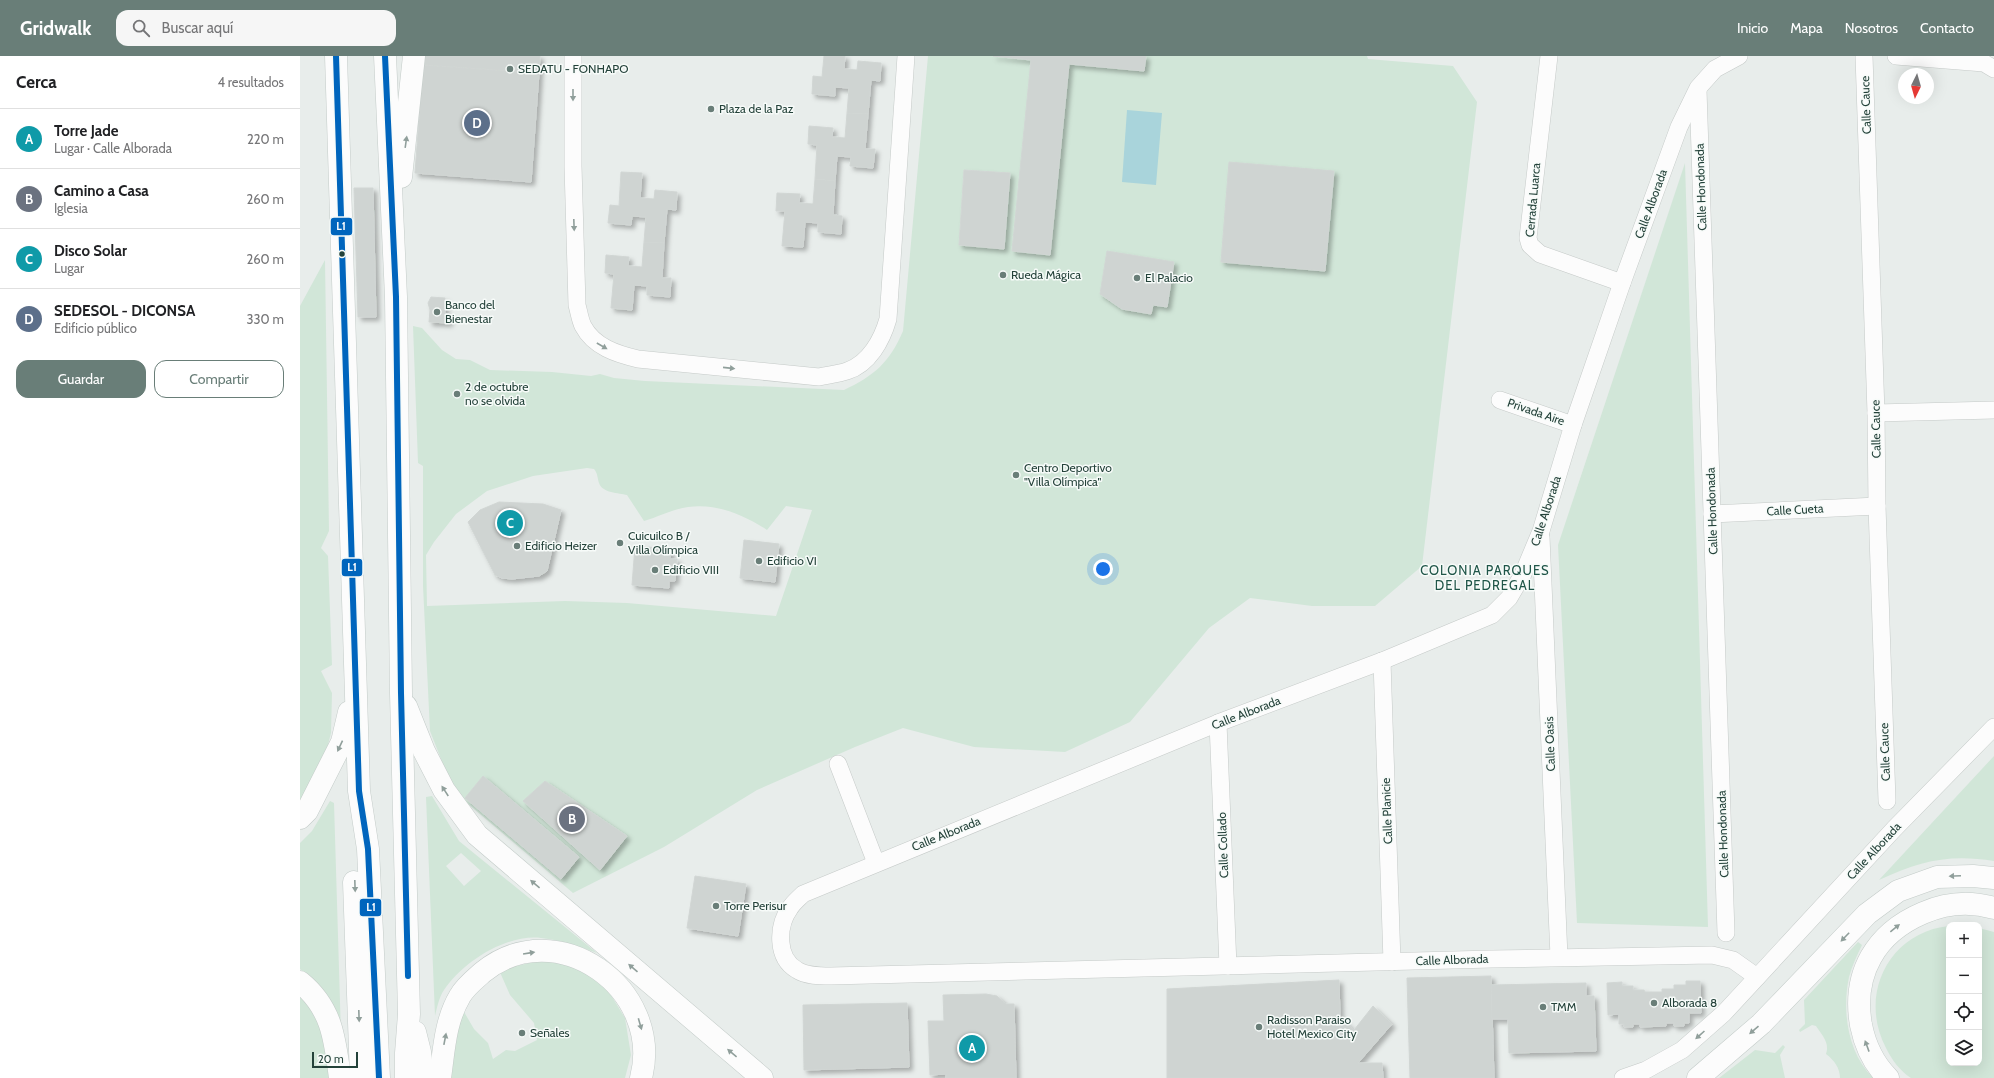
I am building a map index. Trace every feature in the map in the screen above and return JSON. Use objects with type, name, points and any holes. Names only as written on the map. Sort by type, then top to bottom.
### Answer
[{"type":"main road","points":[[336,56],[359,791],[368,849],[380,1078]]},
{"type":"main road","points":[[385,56],[394,236],[401,580],[401,693],[410,1014],[406,1052],[406,1078]]},
{"type":"main road","points":[[394,236],[408,132],[414,56]]},
{"type":"main road","points":[[300,818],[307,811],[342,742],[356,681]]},
{"type":"main road","points":[[401,693],[424,750],[444,790],[477,835],[762,1078]]},
{"type":"main road","points":[[359,791],[353,849],[361,1078]]},
{"type":"main road","points":[[1698,1078],[1761,1024],[1867,914],[1898,891],[1938,877],[1973,876],[1994,878]]},
{"type":"main road","points":[[1888,1078],[1873,1059],[1863,1033],[1860,1017],[1861,986],[1870,959],[1877,947],[1884,937],[1901,923],[1932,909],[1962,904],[1978,904],[1994,908]]},
{"type":"main road","points":[[440,1078],[448,1024],[460,995],[477,977],[500,961],[524,953],[539,951],[554,951],[579,959],[603,971],[618,985],[634,1009],[641,1026],[644,1051],[641,1078]]},
{"type":"main road","points":[[300,982],[316,997],[327,1016],[335,1041],[340,1078]]},
{"type":"main road","points":[[410,1014],[420,1052],[423,1078]]},
{"type":"street","points":[[573,56],[573,166],[577,305],[583,326],[595,342],[615,353],[638,359],[819,377],[848,371],[869,357],[884,335],[888,319],[906,56]]},
{"type":"street","name":"Cerrada Luarca","points":[[1549,56],[1528,238],[1530,245],[1540,254],[1622,283]]},
{"type":"street","name":"Calle Alborada","points":[[1739,56],[1715,69],[1698,88],[1679,127],[1622,283],[1573,425],[1541,531],[1523,574],[1509,598],[1492,615],[1382,661],[1218,723],[803,894],[789,909],[782,929],[781,946],[786,960],[797,970],[814,975],[831,976],[1558,957],[1712,955],[1732,960],[1757,977]]},
{"type":"street","name":"Calle Cauce","points":[[1864,56],[1887,801]]},
{"type":"street","points":[[1896,56],[1991,64]]},
{"type":"street","name":"Calle Hondonada","points":[[1698,88],[1726,933]]},
{"type":"street","name":"Privada Aire","points":[[1500,400],[1573,425]]},
{"type":"street","points":[[1876,413],[1994,410]]},
{"type":"street","name":"Calle Cueta","points":[[1712,514],[1877,506]]},
{"type":"street","name":"Calle Oasis","points":[[1541,531],[1558,957]]},
{"type":"street","name":"Calle Planicie","points":[[1382,661],[1392,962]]},
{"type":"street","name":"Calle Collado","points":[[1218,723],[1228,966]]},
{"type":"street","name":"Calle Alborada","points":[[1623,1078],[1646,1070],[1682,1050],[1724,1013],[1894,829],[1994,727]]},
{"type":"street","points":[[838,764],[876,863]]},
{"type":"green space","name":"Centro Deportivo \"Villa Olímpica\"","points":[[928,56],[1367,56],[1368,59],[1453,66],[1477,102],[1422,566],[1375,606],[1312,606],[1250,598],[1209,628],[1130,722],[1065,752],[974,747],[903,728],[855,747],[757,790],[664,847],[573,893],[454,792],[430,731],[423,586],[423,466],[418,463],[413,326],[422,328],[442,350],[456,359],[470,360],[490,370],[552,372],[591,376],[600,374],[614,378],[645,381],[844,390],[864,379],[887,360],[903,331]],"holes":[[[964,170],[1010,173],[1004,248],[959,245]],[[587,468],[594,469],[599,483],[604,489],[627,495],[644,521],[671,511],[699,506],[730,511],[767,530],[786,506],[812,510],[776,616],[627,603],[565,601],[427,606],[426,555],[434,542],[456,514],[487,491],[533,476]]]},
{"type":"green space","points":[[1685,163],[1708,927],[1577,923],[1558,545]]},
{"type":"green space","points":[[325,260],[329,531],[321,548],[328,556],[332,665],[321,671],[332,693],[331,733],[323,764],[300,806],[300,306]]},
{"type":"green space","points":[[1994,756],[1994,861],[1963,858],[1935,861],[1908,868],[1879,880]]},
{"type":"green space","points":[[432,796],[459,841],[597,953],[562,942],[541,938],[514,940],[500,945],[474,960],[452,980],[441,996],[435,1016],[426,797]],"holes":[[[461,853],[481,871],[464,886],[446,866]]]},
{"type":"green space","points":[[330,801],[334,803],[341,1035],[306,974],[300,969],[300,843],[312,831]]},
{"type":"green space","points":[[1946,927],[1946,1066],[1982,1066],[1982,929],[1994,932],[1994,1078],[1911,1078],[1900,1069],[1886,1048],[1878,1028],[1876,1007],[1878,988],[1884,969],[1895,953],[1910,940],[1928,931]]},
{"type":"green space","points":[[1858,942],[1862,945],[1849,977],[1846,1003],[1847,1017],[1852,1043],[1857,1056],[1864,1068],[1873,1078],[1840,1078],[1836,1064],[1826,1054],[1826,1043],[1816,1026],[1812,1025],[1800,1032],[1799,1030],[1805,1024],[1804,1000]]},
{"type":"green space","points":[[546,959],[582,969],[606,987],[625,1018],[631,1055],[625,1078],[450,1078],[460,1005],[474,1029],[488,1043],[493,1059],[506,1050],[515,1051],[537,1040],[534,1023],[510,995],[499,970]]},
{"type":"green space","points":[[300,991],[324,1023],[331,1078],[300,1078]]},
{"type":"green space","points":[[1783,1045],[1785,1047],[1780,1055],[1785,1078],[1719,1078],[1755,1050],[1775,1053]]},
{"type":"water","points":[[1127,110],[1162,113],[1156,185],[1122,182]]},
{"type":"building","name":"SEDATU - FONHAPO","points":[[424,56],[540,56],[539,73],[423,65]]},
{"type":"building","points":[[824,56],[845,56],[844,69],[857,70],[858,61],[881,63],[880,81],[871,80],[868,114],[847,113],[849,88],[835,87],[835,96],[812,94],[813,76],[822,77]]},
{"type":"building","points":[[993,56],[1146,56],[1144,71],[1069,64],[1050,255],[1012,251],[1031,60]]},
{"type":"building","points":[[423,65],[539,73],[531,182],[415,173]]},
{"type":"building","points":[[847,113],[868,114],[865,149],[875,149],[873,168],[850,166],[851,157],[837,156],[835,181],[815,179],[817,145],[808,144],[809,126],[833,128],[832,137],[845,138]]},
{"type":"building","points":[[1229,162],[1334,171],[1325,271],[1221,262]]},
{"type":"building","points":[[964,170],[1010,173],[1004,249],[959,245]]},
{"type":"building","points":[[621,172],[642,173],[640,198],[654,199],[655,190],[677,192],[676,210],[667,209],[664,243],[644,242],[646,217],[632,216],[631,225],[608,223],[610,205],[619,206]]},
{"type":"building","points":[[815,179],[835,181],[833,215],[842,216],[841,234],[818,232],[818,223],[805,222],[803,247],[782,246],[785,211],[776,211],[777,193],[800,194],[799,203],[813,204]]},
{"type":"building","points":[[354,188],[373,188],[376,317],[358,317]]},
{"type":"building","points":[[644,242],[664,243],[662,278],[671,278],[670,297],[647,295],[647,286],[634,285],[632,310],[611,308],[614,274],[605,273],[606,255],[629,257],[628,266],[642,267]]},
{"type":"building","name":"El Palacio","points":[[1107,251],[1174,262],[1167,307],[1153,305],[1151,314],[1122,309],[1100,294]]},
{"type":"building","name":"Banco del Bienestar","points":[[431,297],[445,298],[445,314],[449,314],[449,323],[429,322],[430,310],[428,303]]},
{"type":"building","name":"Edificio Heizer","points":[[499,502],[543,504],[561,510],[547,571],[539,576],[512,579],[502,578],[495,575],[468,522],[480,510]]},
{"type":"building","name":"Edificio VI","points":[[744,540],[779,544],[775,582],[740,578]]},
{"type":"building","name":"Edificio VIII","points":[[635,546],[671,549],[670,559],[677,559],[675,581],[669,581],[669,588],[632,585]]},
{"type":"building","points":[[483,776],[579,857],[561,879],[465,798]]},
{"type":"building","points":[[545,781],[627,836],[600,870],[523,801]]},
{"type":"building","name":"Torre Perisur","points":[[695,876],[746,884],[738,936],[687,928]]},
{"type":"building","points":[[1491,976],[1494,1078],[1410,1078],[1407,978]]},
{"type":"building","name":"Radisson Paraiso Hotel Mexico City","points":[[1339,980],[1340,1017],[1354,1030],[1373,1006],[1392,1024],[1358,1063],[1382,1063],[1383,1078],[1167,1078],[1167,989]]},
{"type":"building","name":"Alborada 8","points":[[1686,981],[1700,981],[1701,1013],[1689,1013],[1689,1023],[1684,1023],[1684,1026],[1674,1026],[1674,1023],[1666,1023],[1666,1026],[1640,1027],[1640,1024],[1633,1024],[1633,1027],[1624,1027],[1624,1024],[1619,1024],[1619,1014],[1608,1015],[1607,983],[1622,982],[1622,986],[1633,986],[1633,990],[1662,992],[1662,989],[1674,989],[1674,985],[1686,985]]},
{"type":"building","name":"TMM","points":[[1586,983],[1586,996],[1594,996],[1596,1051],[1509,1053],[1508,1019],[1492,1019],[1491,985]]},
{"type":"building","points":[[986,994],[997,996],[1006,1004],[1014,1004],[1016,1078],[946,1078],[946,1074],[930,1075],[928,1021],[944,1021],[943,995]]},
{"type":"building","points":[[907,1003],[909,1067],[804,1070],[803,1005]]},
{"type":"transit line","name":"L1","points":[[336,56],[359,791],[368,849],[379,1078]]},
{"type":"transit line","name":"L1","points":[[385,56],[396,297],[401,693],[408,976]]},
{"type":"place","name":"SEDATU - FONHAPO","points":[[510,69]]},
{"type":"place","name":"Plaza de la Paz","points":[[711,109]]},
{"type":"place","name":"SEDESOL - DICONSA","points":[[477,123]]},
{"type":"place","name":"Rueda Mágica","points":[[1003,275]]},
{"type":"place","name":"El Palacio","points":[[1137,278]]},
{"type":"place","name":"Banco del Bienestar","points":[[437,312]]},
{"type":"place","name":"2 de octubre no se olvida","points":[[457,394]]},
{"type":"place","name":"Centro Deportivo \"Villa Olímpica\"","points":[[1016,475]]},
{"type":"place","name":"Disco Solar","points":[[510,523]]},
{"type":"place","name":"Cuicuilco B / Villa Olímpica","points":[[620,543]]},
{"type":"place","name":"Edificio Heizer","points":[[517,546]]},
{"type":"place","name":"Edificio VI","points":[[759,561]]},
{"type":"place","name":"Edificio VIII","points":[[655,570]]},
{"type":"place","name":"Camino a Casa","points":[[572,819]]},
{"type":"place","name":"Torre Perisur","points":[[716,906]]},
{"type":"place","name":"Alborada 8","points":[[1654,1003]]},
{"type":"place","name":"TMM","points":[[1543,1007]]},
{"type":"place","name":"Radisson Paraiso Hotel Mexico City","points":[[1259,1027]]},
{"type":"place","name":"Señales","points":[[522,1033]]},
{"type":"place","name":"Torre Jade","points":[[972,1048]]},
{"type":"district","name":"COLONIA PARQUES DEL PEDREGAL","points":[[1485,578]]}]
